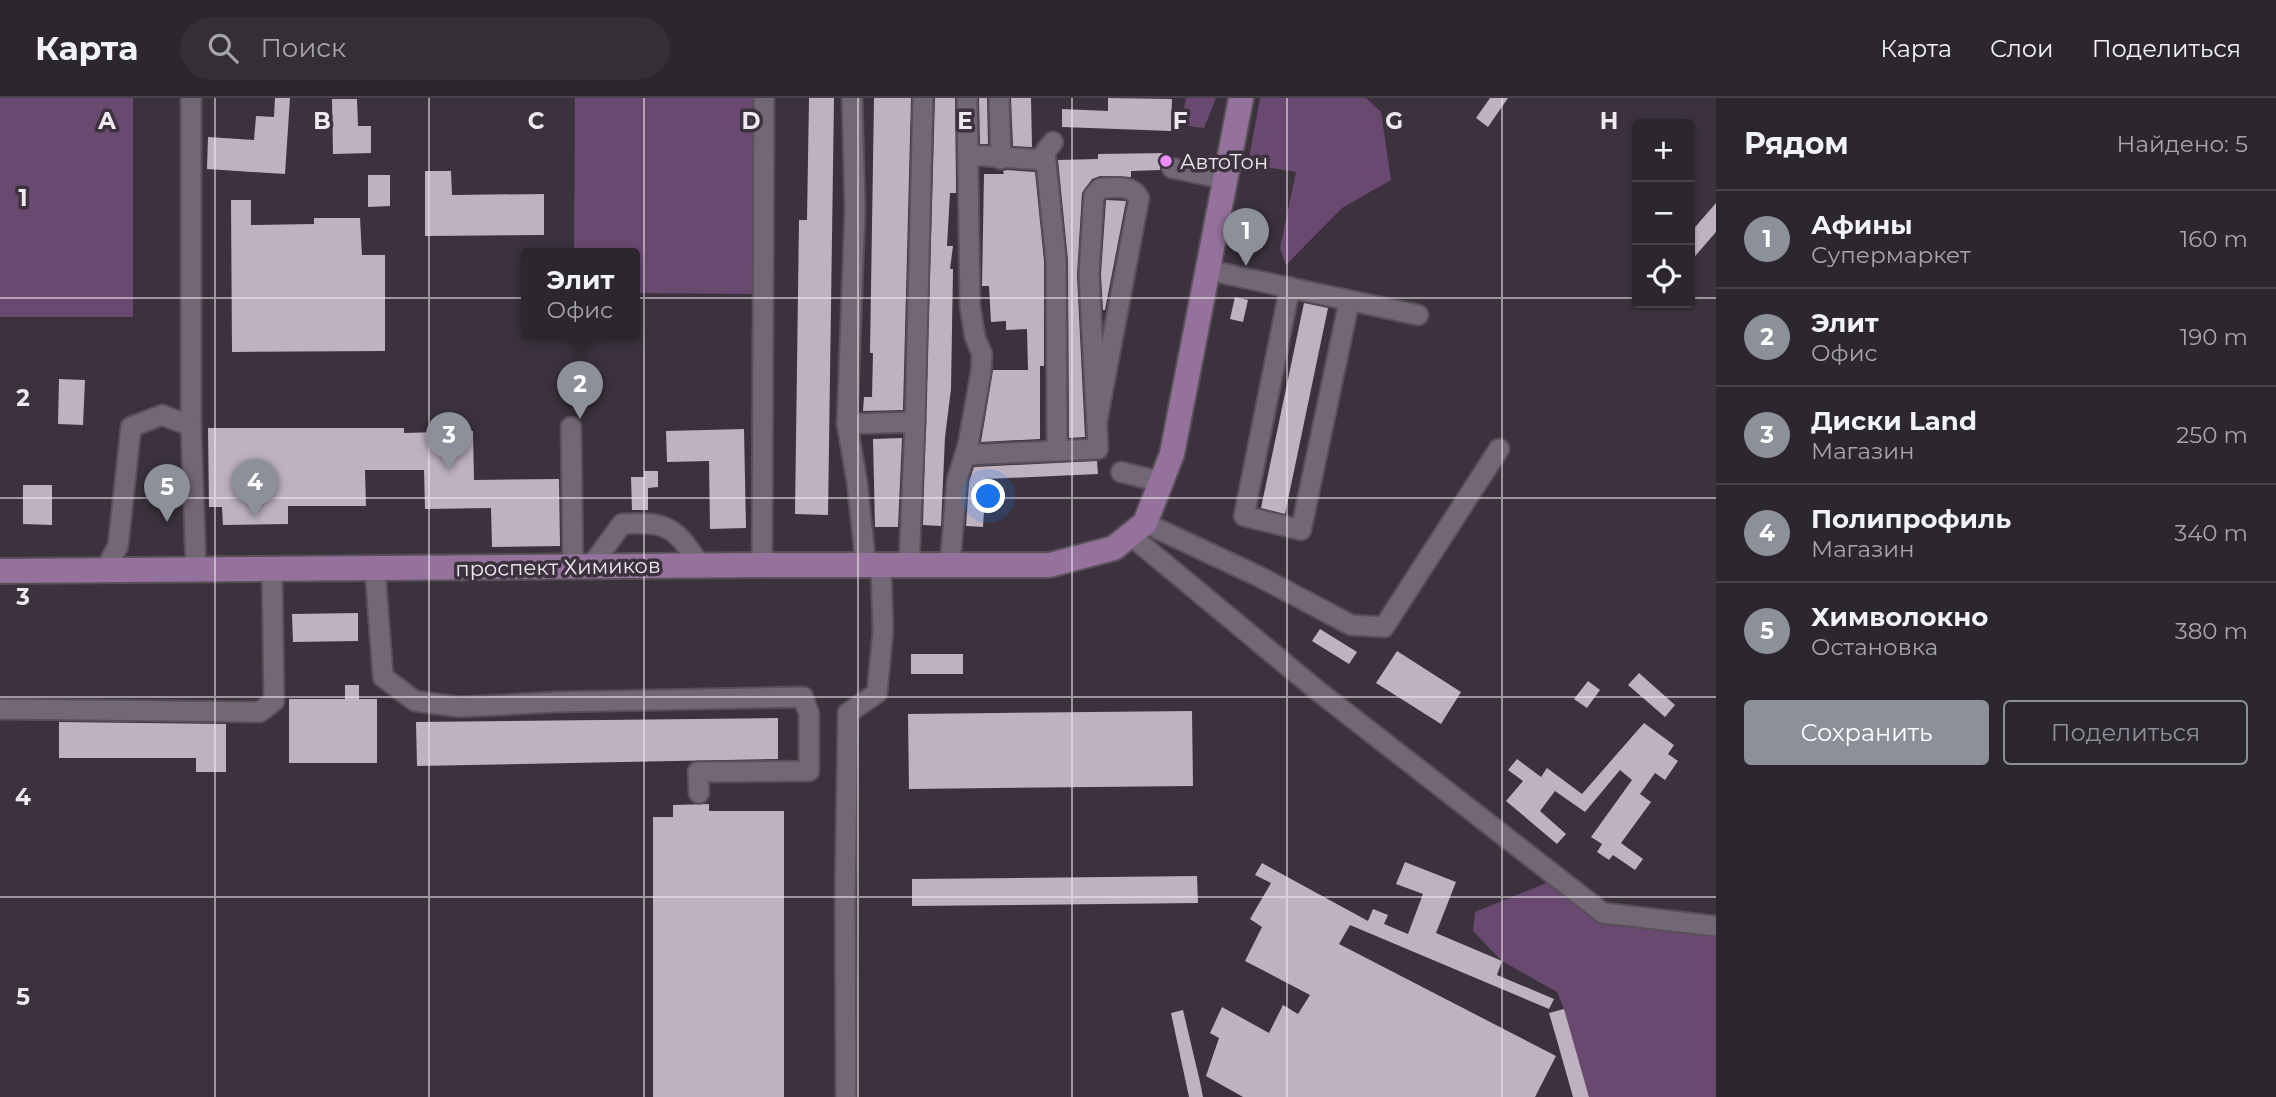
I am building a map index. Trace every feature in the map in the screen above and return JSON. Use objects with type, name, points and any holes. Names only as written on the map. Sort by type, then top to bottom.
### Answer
[{"type":"main road","points":[[1130,535],[1161,482],[1172,454],[1241,98]]},
{"type":"main road","name":"проспект Химиков","points":[[0,571],[1050,565],[1130,535]]},
{"type":"street","points":[[191,98],[191,426],[196,569]]},
{"type":"street","points":[[762,565],[764,98]]},
{"type":"street","points":[[846,1097],[848,713],[877,693],[883,631],[847,424],[855,209],[852,98]]},
{"type":"street","points":[[909,566],[923,98]]},
{"type":"street","points":[[950,565],[957,480],[965,455],[982,354],[975,337],[970,306],[967,98]]},
{"type":"street","points":[[999,98],[1001,159]]},
{"type":"street","points":[[968,155],[1001,159],[1049,151],[1056,260],[1057,451]]},
{"type":"street","points":[[1172,168],[1225,179]]},
{"type":"street","points":[[965,455],[1098,449],[1089,274],[1094,195],[1101,188],[1129,188],[1136,192],[1139,198],[1097,421]]},
{"type":"street","points":[[1207,270],[1418,315]]},
{"type":"street","points":[[1290,287],[1244,516],[1301,530],[1349,302]]},
{"type":"street","points":[[105,570],[118,546],[131,427],[162,415],[191,426]]},
{"type":"street","points":[[847,424],[915,422]]},
{"type":"street","points":[[571,427],[582,567]]},
{"type":"street","points":[[1130,535],[1237,566],[1351,625],[1384,627],[1499,449]]},
{"type":"street","points":[[1121,472],[1161,482]]},
{"type":"street","points":[[582,567],[622,524],[640,523],[665,526],[680,536],[700,565]]},
{"type":"street","points":[[1130,535],[1318,691],[1603,913],[1716,926]]},
{"type":"street","points":[[0,709],[260,712],[274,701],[272,569]]},
{"type":"street","points":[[375,569],[383,677],[415,701],[460,707],[557,702],[803,697],[809,714],[809,771],[698,772],[699,793]]},
{"type":"shaded area","points":[[0,98],[133,98],[133,317],[0,317]]},
{"type":"shaded area","points":[[575,98],[754,98],[754,294],[640,293],[640,248],[574,248]]},
{"type":"shaded area","points":[[1186,98],[1216,98],[1204,128],[1181,125]]},
{"type":"shaded area","points":[[1260,98],[1366,98],[1381,112],[1391,180],[1342,208],[1286,265],[1280,248],[1296,172],[1248,164]]},
{"type":"shaded area","points":[[1549,882],[1641,926],[1716,936],[1716,1097],[1589,1097],[1557,992],[1502,961],[1473,931],[1475,912]]},
{"type":"building","points":[[275,98],[290,98],[285,174],[207,169],[208,137],[254,140],[256,116],[274,117]]},
{"type":"building","points":[[809,98],[834,98],[828,515],[795,514],[799,220],[807,220]]},
{"type":"building","points":[[874,98],[911,98],[903,410],[863,411],[864,397],[872,397],[873,353],[870,353]]},
{"type":"building","points":[[935,98],[955,98],[956,193],[950,193],[947,246],[953,246],[950,269],[953,269],[951,389],[945,437],[941,526],[923,525]]},
{"type":"building","points":[[979,98],[987,98],[988,144],[980,144]]},
{"type":"building","points":[[1011,98],[1031,98],[1032,147],[1013,146]]},
{"type":"building","points":[[1108,98],[1172,99],[1171,131],[1062,127],[1062,109],[1108,111]]},
{"type":"building","points":[[1490,98],[1508,98],[1488,127],[1476,118]]},
{"type":"building","points":[[332,99],[357,99],[358,126],[371,126],[371,153],[333,154]]},
{"type":"building","points":[[1167,153],[1160,170],[1131,171],[1131,177],[1100,176],[1092,179],[1082,193],[1077,275],[1085,437],[1069,438],[1068,260],[1058,160],[1098,159],[1098,154]]},
{"type":"building","points":[[425,171],[451,171],[452,195],[544,194],[544,235],[425,236]]},
{"type":"building","points":[[1003,171],[1035,172],[1044,261],[1044,366],[1040,366],[1040,439],[981,442],[993,370],[1028,370],[1027,329],[1006,330],[1006,321],[991,322],[989,286],[982,286],[984,174],[1004,174]]},
{"type":"building","points":[[368,175],[390,175],[390,206],[368,207]]},
{"type":"building","points":[[231,200],[251,200],[251,225],[314,224],[314,218],[360,218],[362,255],[385,255],[385,351],[232,352]]},
{"type":"building","points":[[1106,200],[1126,201],[1103,310],[1101,274]]},
{"type":"building","points":[[1716,203],[1716,232],[1695,256],[1695,227]]},
{"type":"building","points":[[1235,297],[1248,300],[1243,322],[1230,319]]},
{"type":"building","points":[[1304,303],[1328,308],[1285,514],[1261,508]]},
{"type":"building","points":[[59,379],[85,380],[83,425],[58,424]]},
{"type":"building","points":[[208,428],[404,428],[404,433],[473,431],[474,480],[559,479],[560,546],[492,547],[491,508],[425,509],[424,470],[365,470],[366,506],[288,506],[288,524],[223,525],[222,507],[209,507]]},
{"type":"building","points":[[744,429],[746,528],[710,529],[709,461],[667,462],[666,431]]},
{"type":"building","points":[[902,438],[898,527],[875,527],[873,439]]},
{"type":"building","points":[[1097,461],[1098,474],[986,479],[983,527],[966,526],[969,482],[974,467]]},
{"type":"building","points":[[644,471],[658,471],[658,487],[648,488],[648,510],[632,510],[631,477],[644,477]]},
{"type":"building","points":[[23,485],[52,485],[52,525],[23,524]]},
{"type":"building","points":[[358,613],[358,641],[293,642],[292,614]]},
{"type":"building","points":[[1320,629],[1357,652],[1349,664],[1312,641]]},
{"type":"building","points":[[1397,651],[1461,692],[1441,724],[1376,683]]},
{"type":"building","points":[[911,654],[963,654],[963,674],[911,674]]},
{"type":"building","points":[[1639,673],[1675,705],[1665,717],[1628,685]]},
{"type":"building","points":[[1588,681],[1600,690],[1587,708],[1574,699]]},
{"type":"building","points":[[345,685],[359,685],[359,699],[377,699],[377,763],[289,763],[289,699],[345,699]]},
{"type":"building","points":[[1192,711],[1193,786],[909,789],[908,714]]},
{"type":"building","points":[[778,718],[778,759],[417,766],[416,722]]},
{"type":"building","points":[[59,722],[226,724],[226,772],[196,772],[196,758],[59,758]]},
{"type":"building","points":[[1644,723],[1674,745],[1668,754],[1678,761],[1665,780],[1655,773],[1640,794],[1651,802],[1621,843],[1643,859],[1635,870],[1613,855],[1609,860],[1597,852],[1602,844],[1591,837],[1632,780],[1620,770],[1585,812],[1555,791],[1540,811],[1566,834],[1557,844],[1506,801],[1523,781],[1508,770],[1517,759],[1541,777],[1547,768],[1582,794]]},
{"type":"building","points":[[709,804],[709,811],[784,811],[784,1097],[653,1097],[653,817],[673,817],[673,805]]},
{"type":"building","points":[[1405,862],[1456,882],[1436,933],[1502,961],[1497,975],[1554,999],[1549,1009],[1350,925],[1339,944],[1556,1056],[1535,1097],[1243,1097],[1206,1076],[1219,1038],[1210,1033],[1222,1007],[1269,1033],[1283,1005],[1298,1014],[1310,995],[1245,961],[1262,927],[1250,919],[1271,883],[1255,875],[1262,863],[1368,921],[1373,909],[1388,915],[1384,924],[1408,934],[1423,894],[1396,884]]},
{"type":"building","points":[[1197,876],[1198,903],[912,906],[912,879]]},
{"type":"building","points":[[1564,1009],[1589,1097],[1573,1097],[1549,1013]]},
{"type":"building","points":[[1183,1010],[1203,1097],[1189,1097],[1171,1013]]},
{"type":"place","name":"АвтоТон","points":[[1166,161]]},
{"type":"place","name":"Афины","points":[[1246,266]]},
{"type":"place","name":"Элит","points":[[580,419]]},
{"type":"place","name":"Диски Land","points":[[449,470]]},
{"type":"place","name":"Полипрофиль","points":[[255,517]]},
{"type":"place","name":"Химволокно","points":[[167,522]]}]
